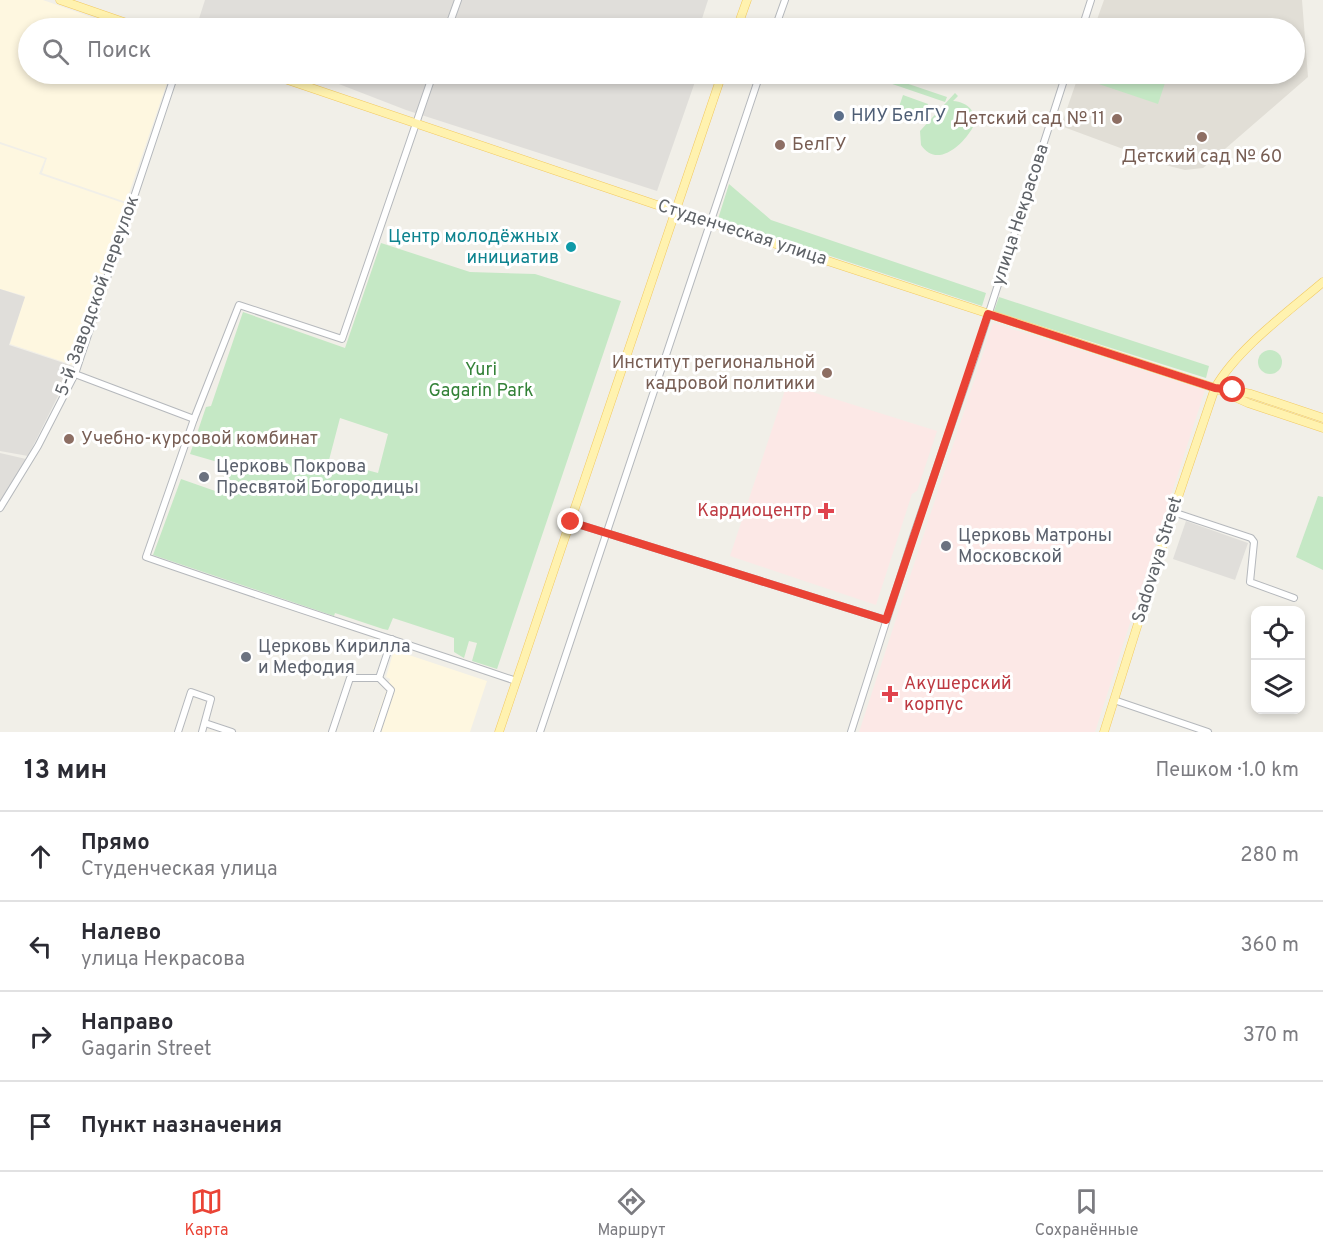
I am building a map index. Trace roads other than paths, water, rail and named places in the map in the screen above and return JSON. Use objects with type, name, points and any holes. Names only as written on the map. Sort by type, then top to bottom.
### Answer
[{"type":"main road","points":[[60,0],[112,18]]},
{"type":"main road","points":[[741,18],[747,0]]},
{"type":"main road","name":"Студенческая улица","points":[[300,84],[676,211],[1215,388],[1248,404],[1323,428]]},
{"type":"main road","points":[[499,732],[719,84]]},
{"type":"main road","name":"Sadovaya Street","points":[[1104,732],[1173,512],[1215,388],[1222,375],[1237,357],[1323,282]]},
{"type":"main road","name":"Студенческая улица","points":[[1215,388],[1251,394],[1323,418]]},
{"type":"street","points":[[452,18],[458,0]]},
{"type":"street","points":[[779,18],[785,0]]},
{"type":"street","points":[[1085,18],[1091,0]]},
{"type":"street","name":"5-й Заводской переулок","points":[[0,508],[38,446],[75,374],[172,84]]},
{"type":"street","points":[[430,84],[342,339],[239,305],[194,419],[146,557],[516,681]]},
{"type":"street","points":[[540,732],[757,84]]},
{"type":"street","name":"улица Некрасова","points":[[851,732],[1063,84]]},
{"type":"street","points":[[75,374],[194,419]]},
{"type":"street","points":[[1173,512],[1251,538],[1254,542],[1250,582],[1294,598]]},
{"type":"street","points":[[571,522],[886,620]]},
{"type":"street","points":[[379,678],[392,639]]},
{"type":"street","points":[[332,732],[350,678],[379,678],[391,690],[376,732]]},
{"type":"street","points":[[178,732],[191,692],[211,699],[202,732]]},
{"type":"street","points":[[1114,700],[1208,732]]},
{"type":"street","points":[[205,723],[232,732]]},
{"type":"place","name":"НИУ БелГУ","points":[[839,116]]},
{"type":"place","name":"Детский сад № 11","points":[[1117,119]]},
{"type":"place","name":"Детский сад № 60","points":[[1202,137]]},
{"type":"place","name":"БелГУ","points":[[780,145]]},
{"type":"place","name":"Центр молодёжных инициатив","points":[[571,247]]},
{"type":"place","name":"Институт региональной кадровой политики","points":[[827,373]]},
{"type":"place","name":"Учебно-курсовой комбинат","points":[[69,439]]},
{"type":"place","name":"Церковь Покрова Пресвятой Богородицы","points":[[204,477]]},
{"type":"place","name":"Кардиоцентр","points":[[826,511]]},
{"type":"place","name":"Церковь Матроны Московской","points":[[946,546]]},
{"type":"place","name":"Церковь Кирилла и Мефодия","points":[[246,657]]},
{"type":"place","name":"Акушерский корпус","points":[[890,694]]},
{"type":"park label","name":"Yuri Gagarin Park","points":[[481,380]]}]
